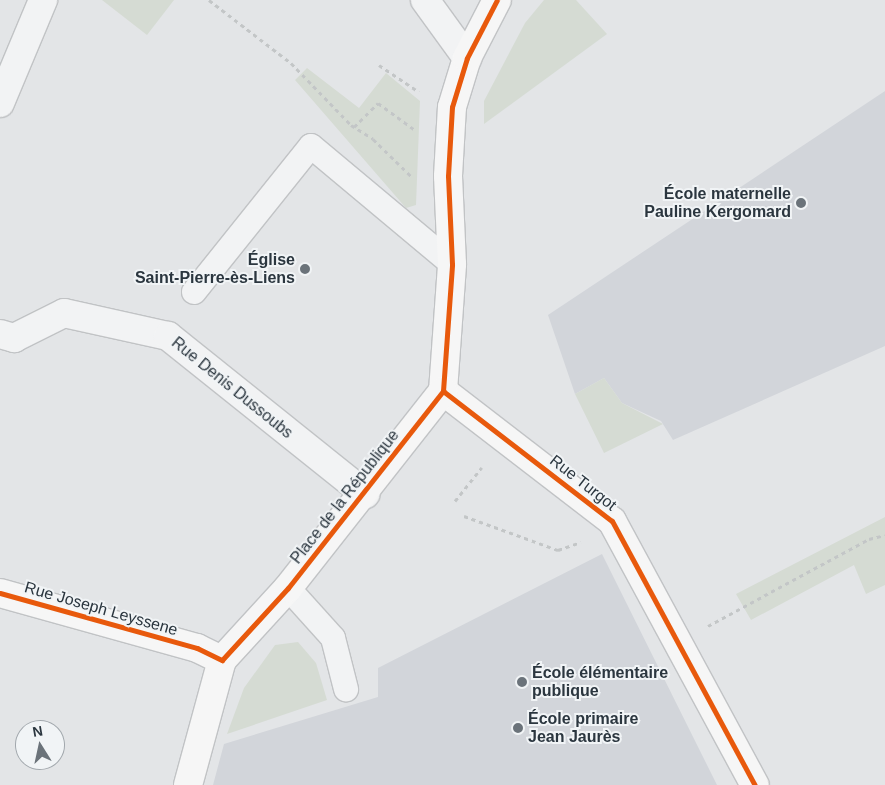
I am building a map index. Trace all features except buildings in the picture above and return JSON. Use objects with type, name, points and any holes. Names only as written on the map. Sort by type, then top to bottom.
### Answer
[{"type":"main road","points":[[443,391],[452,264],[448,176],[452,107],[467,58],[496,0]]},
{"type":"main road","name":"Place de la République","points":[[222,660],[288,588],[365,494],[443,391]]},
{"type":"main road","name":"Rue Turgot","points":[[443,391],[612,521],[755,785]]},
{"type":"main road","name":"Rue Joseph Leyssene","points":[[0,593],[64,615],[197,648],[222,660]]},
{"type":"main road","points":[[188,785],[222,660]]},
{"type":"street","points":[[0,103],[43,0]]},
{"type":"street","points":[[425,0],[467,58]]},
{"type":"street","name":"Rue Denis Dussoubs","points":[[0,334],[14,338],[64,313],[168,336],[365,494]]},
{"type":"lane","points":[[194,292],[311,146],[452,264]]},
{"type":"lane","points":[[288,588],[333,638],[346,689]]},
{"type":"path","points":[[209,0],[291,63],[354,128],[373,140],[409,177],[422,177]]},
{"type":"path","points":[[379,65],[398,79]]},
{"type":"path","points":[[354,128],[378,103],[424,136]]},
{"type":"path","points":[[454,501],[484,465]]},
{"type":"path","points":[[464,516],[558,550],[617,530]]},
{"type":"path","points":[[702,629],[869,539],[885,535]]},
{"type":"shaded area","points":[[102,0],[174,0],[147,35]]},
{"type":"shaded area","points":[[544,0],[576,0],[607,34],[484,124],[484,101],[525,23]]},
{"type":"shaded area","points":[[307,68],[359,108],[386,73],[420,101],[416,205],[406,208],[295,80]]},
{"type":"shaded area","name":"École maternelle Pauline Kergomard","points":[[885,91],[885,346],[673,440],[661,421],[622,403],[604,378],[575,394],[548,315]]},
{"type":"shaded area","points":[[604,378],[622,403],[663,424],[604,453],[575,394]]},
{"type":"shaded area","points":[[885,517],[885,585],[866,594],[854,565],[751,620],[736,594]]},
{"type":"shaded area","name":"École élémentaire publique","points":[[602,554],[717,785],[213,785],[224,744],[378,697],[378,668]]},
{"type":"shaded area","points":[[298,642],[316,663],[327,700],[227,734],[244,688],[275,645]]},
{"type":"cycle path","points":[[443,391],[452,264],[448,176],[452,107],[467,58],[497,0]]},
{"type":"cycle path","points":[[443,391],[612,521],[755,785]]},
{"type":"cycle path","points":[[0,593],[197,648],[222,660],[288,588],[443,391]]},
{"type":"place","name":"École maternelle Pauline Kergomard","points":[[801,203]]},
{"type":"place","name":"Église Saint-Pierre-ès-Liens","points":[[305,269]]},
{"type":"place","name":"École élémentaire publique","points":[[522,682]]},
{"type":"place","name":"École primaire Jean Jaurès","points":[[518,728]]}]
